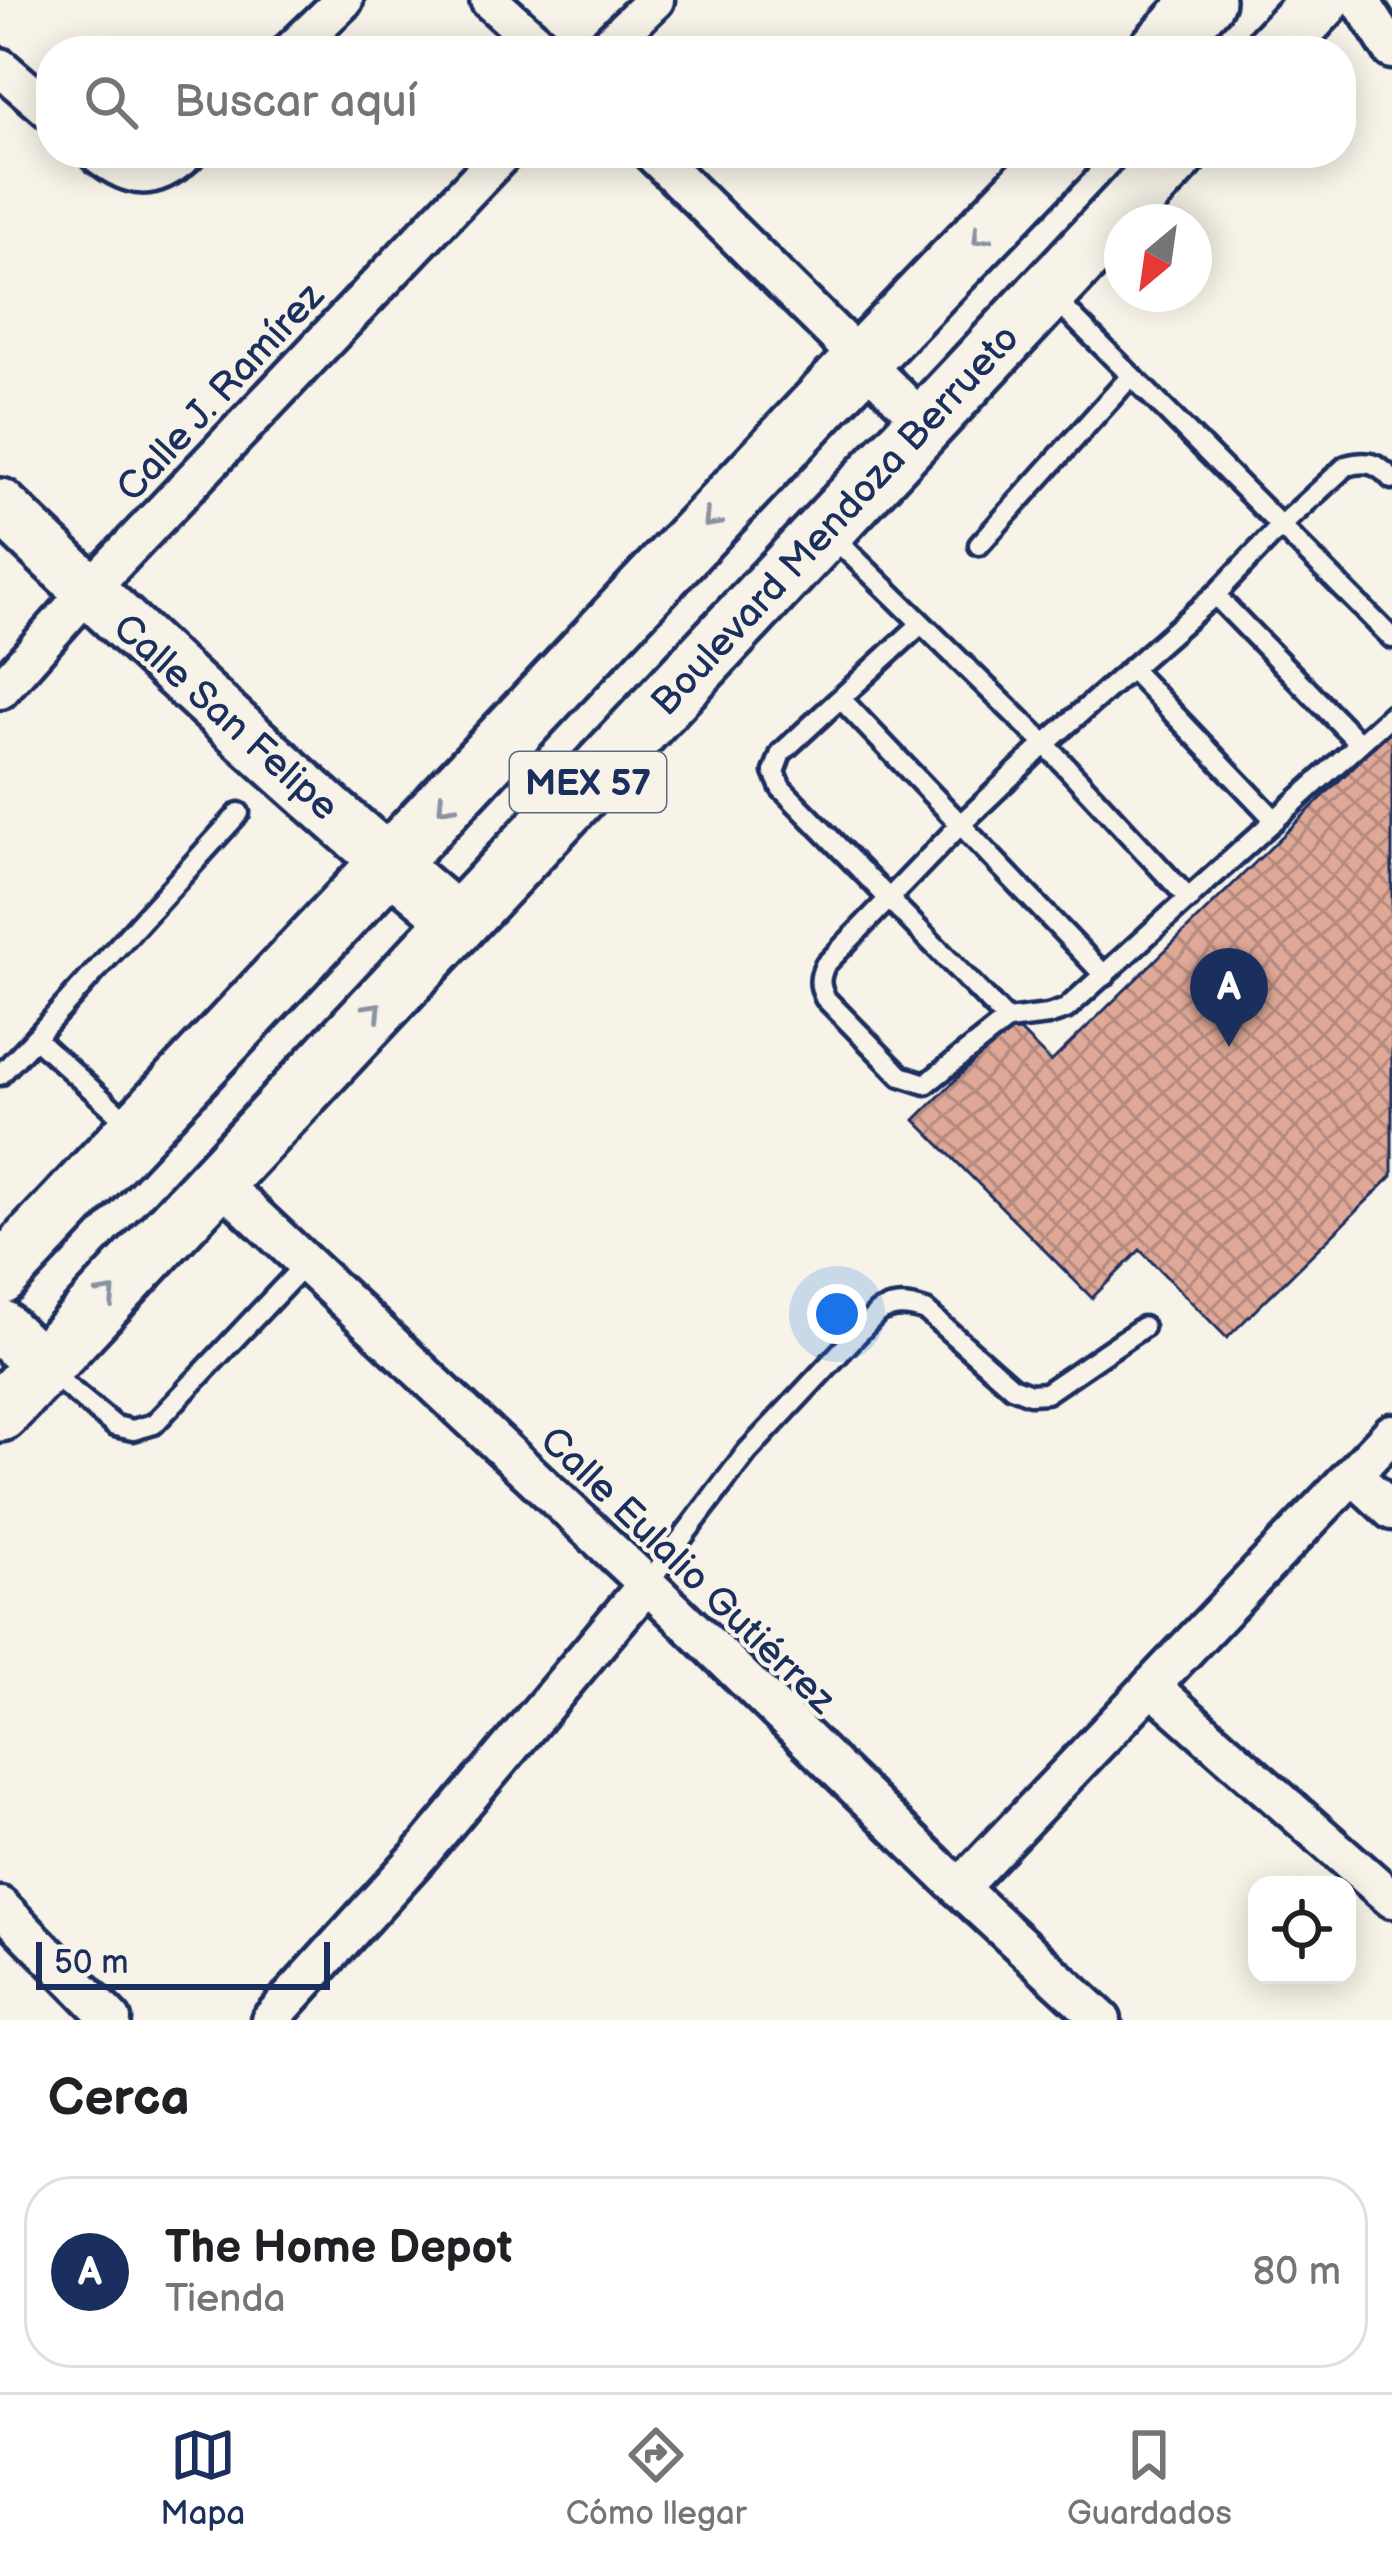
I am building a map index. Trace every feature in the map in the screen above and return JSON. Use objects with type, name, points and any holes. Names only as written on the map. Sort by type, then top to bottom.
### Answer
[{"type":"main road","points":[[1171,36],[1204,0]]},
{"type":"main road","points":[[1287,36],[1321,0]]},
{"type":"main road","name":"MEX 57","points":[[0,1276],[862,358],[1046,168]]},
{"type":"main road","name":"Boulevard Mendoza Berrueto","points":[[0,1412],[1164,168]]},
{"type":"main road","name":"Calle San Felipe","points":[[0,505],[88,590],[458,921]]},
{"type":"main road","points":[[0,1326],[41,1366]]},
{"type":"street","points":[[307,36],[344,0]]},
{"type":"street","points":[[489,0],[529,36]]},
{"type":"street","points":[[618,36],[655,0]]},
{"type":"street","points":[[1360,0],[1392,50]]},
{"type":"street","points":[[0,67],[36,98]]},
{"type":"street","points":[[122,168],[133,175],[158,174],[166,168]]},
{"type":"street","name":"Calle J. Ramírez","points":[[0,690],[88,590],[489,168]]},
{"type":"street","points":[[667,168],[925,423]]},
{"type":"street","name":"Calle Eulalio Gutiérrez","points":[[216,1179],[1102,2020]]},
{"type":"street","points":[[959,1888],[1392,1433]]},
{"type":"street","points":[[1353,1475],[1392,1510]]},
{"type":"street","points":[[269,2020],[419,1856],[646,1584]]},
{"type":"street","points":[[1151,1686],[1392,1899]]},
{"type":"street","points":[[0,1906],[112,2020]]},
{"type":"lane","points":[[1048,292],[1392,638]]},
{"type":"lane","points":[[979,545],[1131,376]]},
{"type":"lane","points":[[1392,479],[1376,464],[1346,466],[1215,595],[960,825],[825,965],[820,976],[825,998],[902,1076],[926,1084],[1007,1020],[1066,1009],[1392,714]]},
{"type":"lane","points":[[825,529],[1046,744],[1189,899]]},
{"type":"lane","points":[[1215,595],[1359,743]]},
{"type":"lane","points":[[921,624],[781,752],[774,772],[781,788],[1007,1020]]},
{"type":"lane","points":[[1131,669],[1275,820]]},
{"type":"lane","points":[[841,699],[1105,976]]},
{"type":"lane","points":[[0,1075],[239,813]]},
{"type":"lane","points":[[35,1038],[138,1131]]},
{"type":"lane","points":[[41,1366],[116,1426],[133,1430],[154,1424],[306,1264]]},
{"type":"lane","points":[[646,1584],[747,1452],[878,1312],[894,1305],[926,1311],[1012,1387],[1030,1394],[1046,1394],[1143,1327]]},
{"type":"building","points":[[1392,729],[1392,1176],[1227,1338],[1140,1250],[1092,1298],[915,1120],[1004,1032],[1020,1031],[1051,1062]]},
{"type":"place","name":"The Home Depot","points":[[1229,1047]]}]
